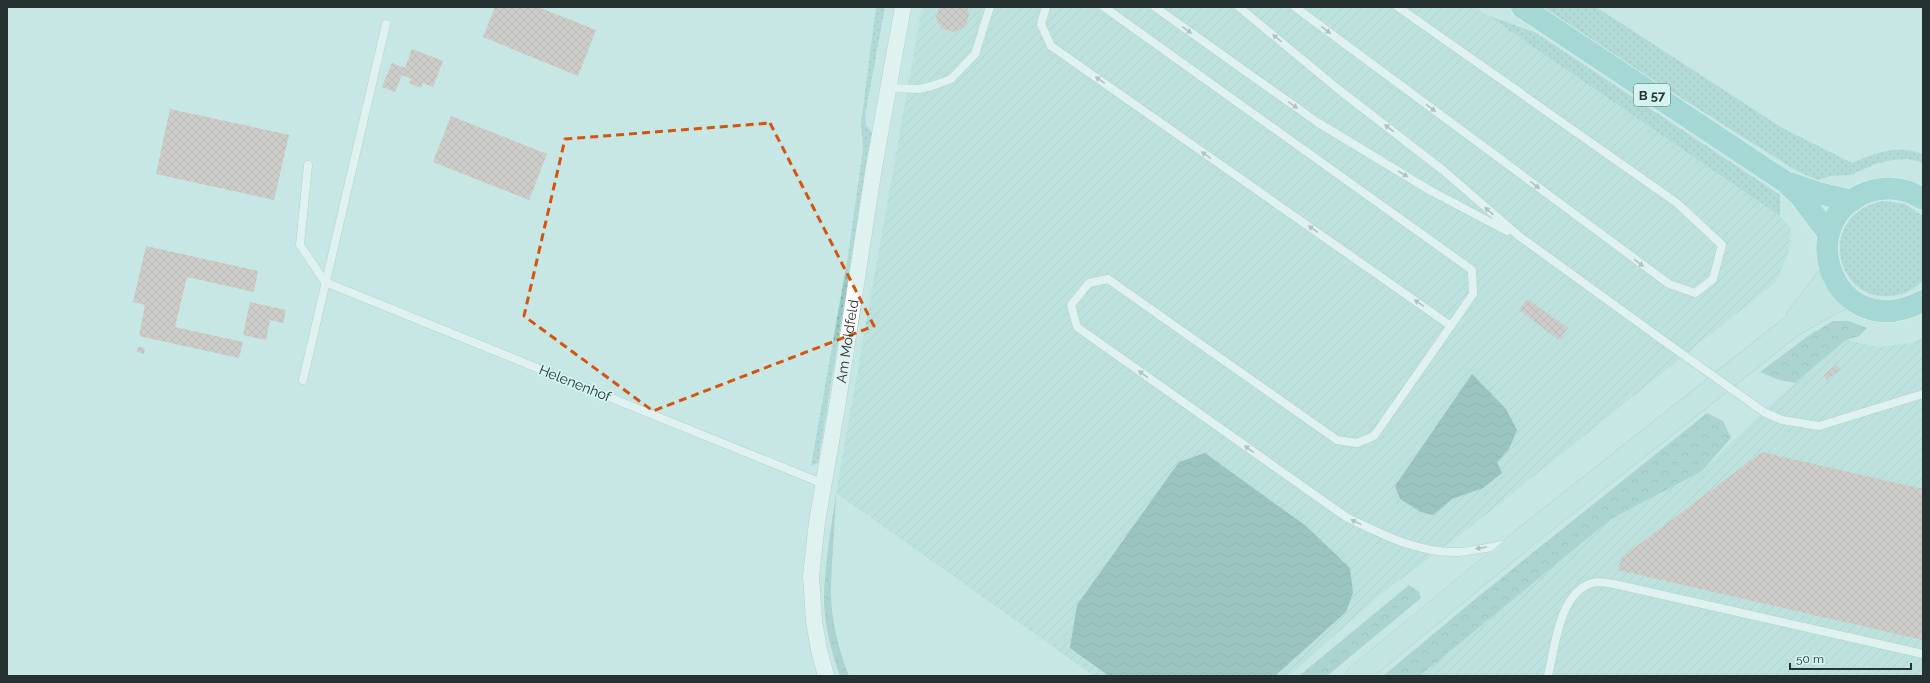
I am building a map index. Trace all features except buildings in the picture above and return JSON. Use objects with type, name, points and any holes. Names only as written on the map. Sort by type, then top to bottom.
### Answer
[{"type":"main road","name":"B 57","points":[[1522,7],[1784,181],[1800,196],[1829,234]]},
{"type":"main road","name":"B 57","points":[[1784,181],[1818,193],[1852,201]]},
{"type":"main road","points":[[1920,195],[1897,189],[1879,189],[1862,194],[1852,201],[1836,217],[1829,234],[1826,251],[1831,272],[1837,285],[1849,298],[1867,308],[1887,312],[1908,309],[1923,301]]},
{"type":"main road","points":[[1792,326],[1831,272]]},
{"type":"main road","points":[[1357,676],[1519,542],[1792,326],[1836,302],[1849,298]]},
{"type":"street","name":"Am Moldfeld","points":[[826,676],[819,650],[814,621],[811,576],[816,522],[824,484],[888,88],[903,7]]},
{"type":"lane","points":[[888,88],[919,89],[951,79],[975,54],[990,7]]},
{"type":"lane","points":[[1046,7],[1041,24],[1051,46],[1452,326]]},
{"type":"lane","points":[[1104,7],[1472,270],[1473,294],[1374,436],[1357,443],[1337,440],[1108,279],[1089,283],[1071,305],[1077,327],[1307,491],[1346,517],[1389,538],[1446,552],[1460,552],[1519,542]]},
{"type":"lane","points":[[1155,7],[1317,122],[1431,191],[1519,236]]},
{"type":"lane","points":[[1239,7],[1338,89],[1444,171],[1519,236],[1764,412],[1782,420],[1819,426],[1923,394]]},
{"type":"lane","points":[[1295,7],[1669,284],[1694,293],[1713,279],[1722,245],[1677,203],[1398,7]]},
{"type":"lane","points":[[303,380],[386,24]]},
{"type":"lane","points":[[308,165],[306,200],[300,245],[325,282]]},
{"type":"lane","name":"Helenenhof","points":[[325,282],[824,484]]},
{"type":"lane","points":[[1548,676],[1563,612],[1576,592],[1593,582],[1622,586],[1923,654]]},
{"type":"highlighted area","points":[[770,123],[874,326],[653,411],[524,316],[565,139]]},
{"type":"shaded area","points":[[876,7],[885,7],[865,116],[866,125],[872,133],[818,463],[811,466],[848,256],[863,149],[861,123]]},
{"type":"shaded area","points":[[922,7],[1475,7],[1780,216],[1791,228],[1789,251],[1776,282],[1468,529],[1381,594],[1289,676],[1094,676],[836,493]]},
{"type":"shaded area","points":[[1543,7],[1596,7],[1784,129],[1852,163],[1878,153],[1905,150],[1923,154],[1923,163],[1908,159],[1892,160],[1875,164],[1851,175],[1830,176],[1818,180],[1797,171],[1635,69]]},
{"type":"shaded area","points":[[1487,15],[1536,33],[1780,195],[1780,216]]},
{"type":"shaded area","points":[[1883,201],[1905,204],[1923,216],[1923,280],[1911,290],[1897,295],[1876,295],[1859,288],[1847,275],[1841,258],[1841,240],[1847,223],[1861,210]]},
{"type":"shaded area","points":[[1923,338],[1923,676],[1420,676],[1611,519],[1702,471],[1777,399],[1846,340],[1878,347],[1910,343]]},
{"type":"green space","points":[[1833,321],[1849,321],[1867,328],[1859,336],[1846,340],[1795,383],[1779,380],[1760,372],[1808,336]]},
{"type":"green space","points":[[1707,413],[1723,421],[1731,438],[1702,471],[1611,519],[1420,676],[1383,676],[1474,600]]},
{"type":"green space","points":[[836,493],[831,597],[833,620],[841,654],[849,676],[840,676],[829,640],[824,604],[826,562]]},
{"type":"green space","points":[[1409,585],[1419,592],[1421,598],[1327,676],[1299,676]]},
{"type":"water","points":[[1472,374],[1506,409],[1517,430],[1509,449],[1497,462],[1502,473],[1483,488],[1452,499],[1433,515],[1421,512],[1400,499],[1395,486]]},
{"type":"water","points":[[1205,453],[1306,526],[1350,568],[1353,593],[1346,612],[1275,676],[1109,676],[1070,648],[1077,605],[1179,462]]}]
